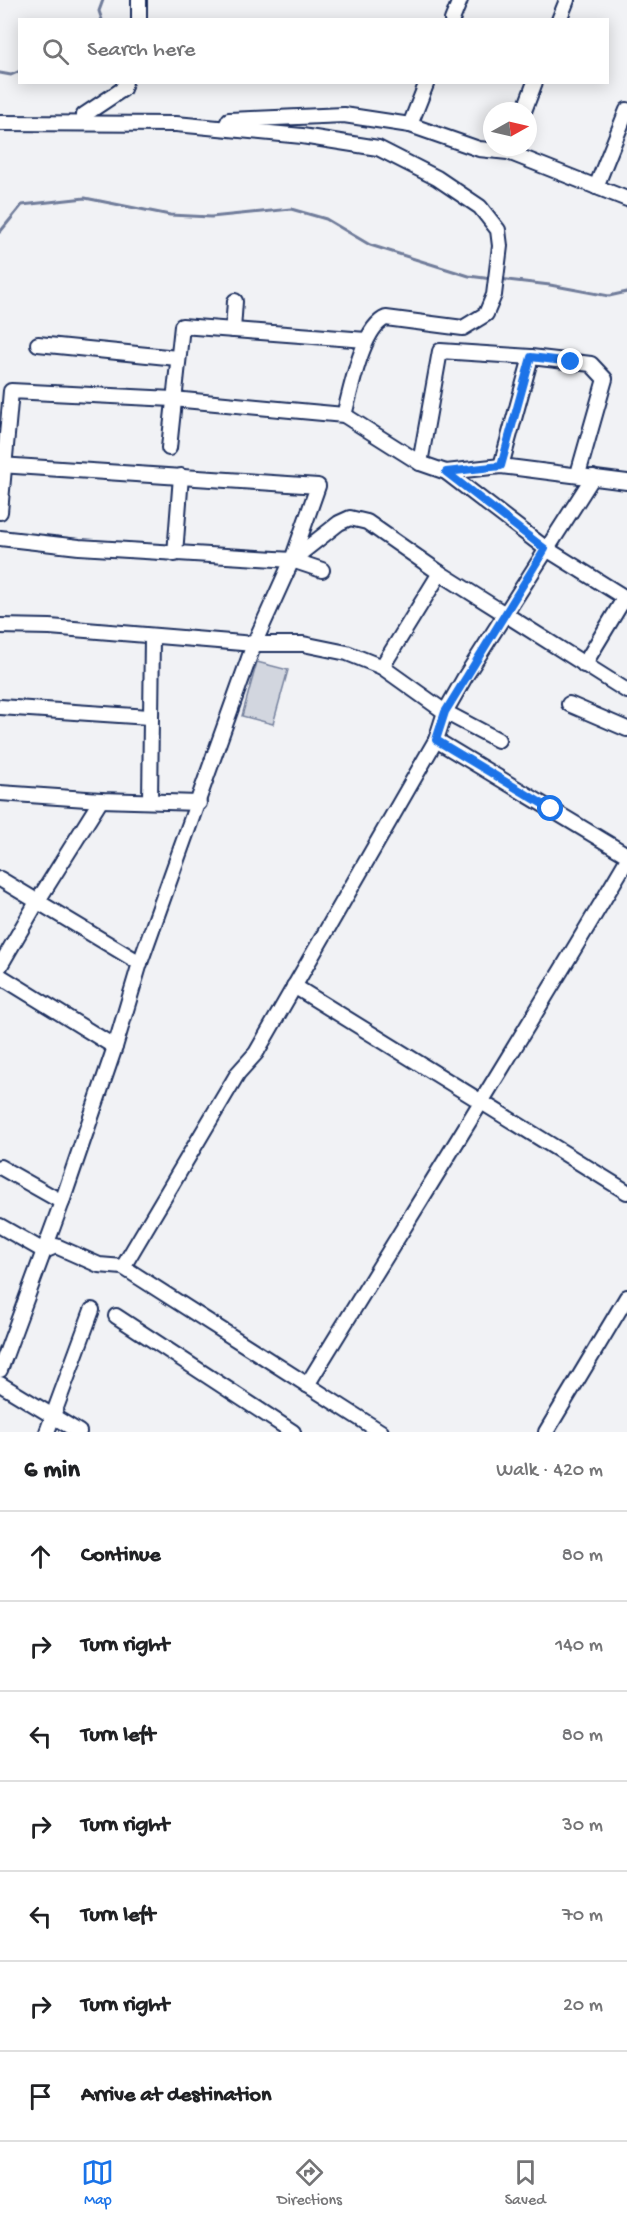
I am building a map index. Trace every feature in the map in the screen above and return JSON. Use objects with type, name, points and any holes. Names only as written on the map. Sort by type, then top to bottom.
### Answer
[{"type":"street","points":[[139,0],[139,18]]},
{"type":"street","points":[[453,18],[460,0]]},
{"type":"street","points":[[560,18],[567,0]]},
{"type":"street","points":[[84,122],[84,115],[123,89],[124,84]]},
{"type":"street","points":[[410,125],[426,84]]},
{"type":"street","points":[[527,102],[534,84]]},
{"type":"street","points":[[596,187],[627,111]]},
{"type":"street","points":[[225,128],[229,120],[344,115],[410,125],[483,149]]},
{"type":"street","points":[[0,123],[176,123],[302,136],[378,148],[437,178],[480,207],[498,230],[500,246],[494,295],[486,314],[463,328],[386,318],[380,320],[366,340],[344,415]]},
{"type":"street","points":[[525,156],[627,199]]},
{"type":"street","points":[[233,330],[235,301]]},
{"type":"street","points":[[169,448],[182,326],[366,340]]},
{"type":"street","points":[[38,344],[177,358]]},
{"type":"street","points":[[420,463],[440,351],[531,357],[591,364],[605,379],[578,474]]},
{"type":"street","points":[[501,466],[531,357]]},
{"type":"street","points":[[0,512],[11,391],[173,399],[344,415],[420,463],[446,472],[545,549],[626,598],[584,665]]},
{"type":"street","points":[[0,1371],[62,1202],[115,1047],[140,963],[254,644],[292,560],[318,486],[3,465]]},
{"type":"street","points":[[446,472],[501,466],[627,482]]},
{"type":"street","points":[[175,554],[181,476]]},
{"type":"street","points":[[123,1267],[238,1073],[256,1053],[436,740],[445,712],[504,614],[593,477]]},
{"type":"street","points":[[292,560],[339,523],[350,519],[366,522],[440,573],[627,691]]},
{"type":"street","points":[[0,538],[80,548],[292,560],[322,570]]},
{"type":"street","points":[[382,667],[440,573]]},
{"type":"street","points":[[0,626],[50,627],[254,644],[303,644],[347,653],[382,667],[445,712],[498,740]]},
{"type":"street","points":[[150,801],[149,717],[152,637]]},
{"type":"street","points":[[569,704],[627,729]]},
{"type":"street","points":[[0,707],[149,717]]},
{"type":"street","points":[[436,740],[627,855]]},
{"type":"street","points":[[0,793],[101,801],[199,803]]},
{"type":"street","points":[[0,966],[37,902],[101,801]]},
{"type":"street","points":[[307,1385],[479,1102],[523,1037],[627,860]]},
{"type":"street","points":[[0,879],[140,963]]},
{"type":"street","points":[[0,976],[115,1047]]},
{"type":"street","points":[[294,986],[627,1192]]},
{"type":"street","points":[[0,1167],[62,1202]]},
{"type":"street","points":[[0,1226],[44,1251]]},
{"type":"street","points":[[44,1251],[56,1245],[99,1265],[123,1267],[381,1432]]},
{"type":"street","points":[[546,1432],[627,1297]]},
{"type":"street","points":[[47,1432],[92,1310]]},
{"type":"street","points":[[116,1316],[293,1432]]},
{"type":"street","points":[[0,1330],[13,1338]]},
{"type":"street","points":[[0,1384],[79,1432]]},
{"type":"shaded area","points":[[257,662],[288,670],[273,724],[242,716]]},
{"type":"waterway","points":[[101,18],[99,11],[103,0]]},
{"type":"waterway","points":[[0,73],[11,75],[18,72]]},
{"type":"waterway","points":[[0,232],[22,205],[85,198],[170,215],[211,217],[291,209],[326,219],[370,245],[469,276],[492,279]]},
{"type":"waterway","points":[[499,279],[550,285],[609,296],[627,292]]},
{"type":"route","points":[[551,809],[436,740],[445,712],[545,549],[446,472],[466,468],[501,466],[531,357],[571,362]]}]
